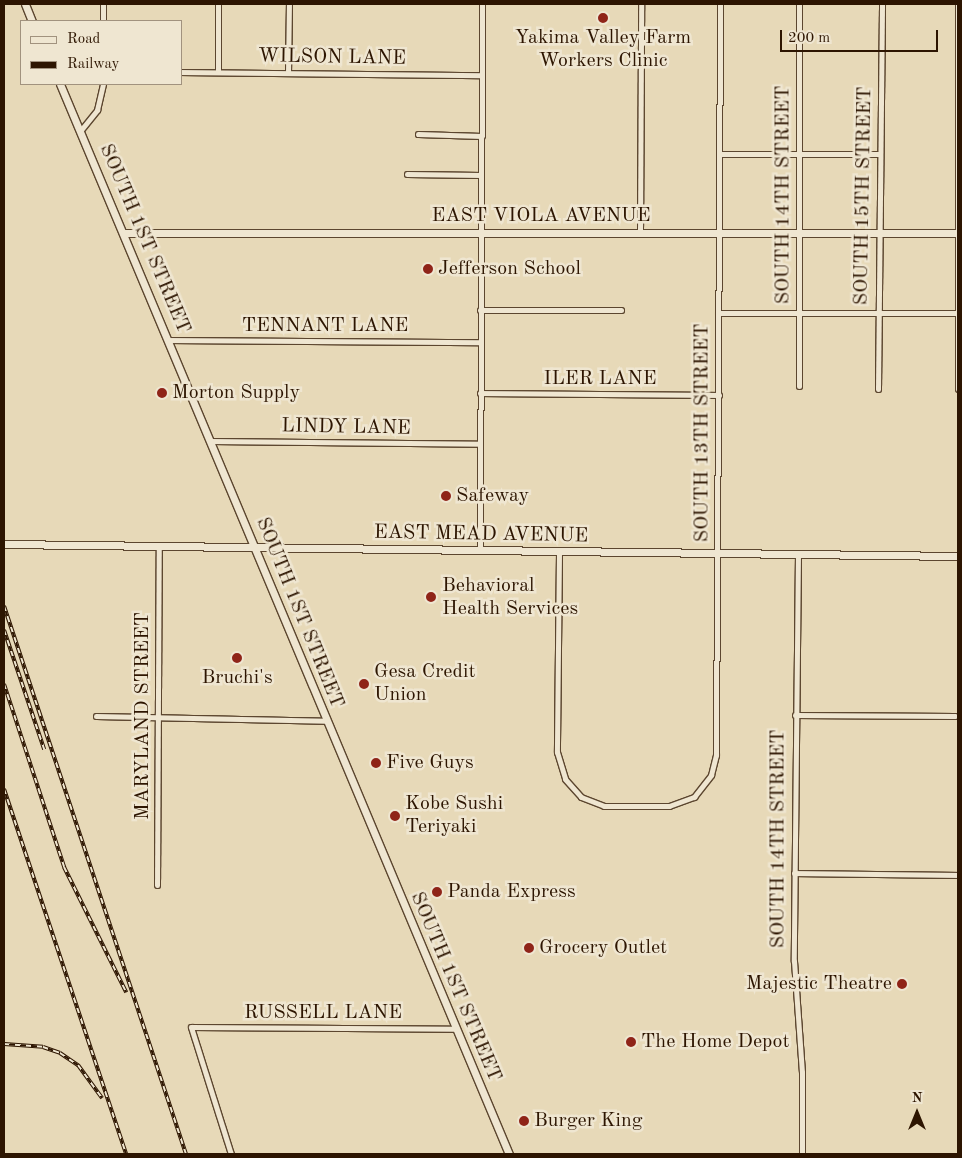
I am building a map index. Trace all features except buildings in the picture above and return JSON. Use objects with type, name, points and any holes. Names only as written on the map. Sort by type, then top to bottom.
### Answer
[{"type":"street","points":[[25,4],[32,20]]},
{"type":"street","points":[[103,4],[103,20]]},
{"type":"street","points":[[218,4],[218,72]]},
{"type":"street","points":[[288,4],[288,73]]},
{"type":"street","points":[[480,551],[482,4]]},
{"type":"street","points":[[640,232],[641,4]]},
{"type":"street","name":"SOUTH 13TH STREET","points":[[558,552],[558,763],[569,785],[580,797],[604,806],[668,806],[685,801],[699,792],[712,775],[716,755],[720,4]]},
{"type":"street","name":"SOUTH 14TH STREET","points":[[799,4],[800,386]]},
{"type":"street","name":"SOUTH 15TH STREET","points":[[878,389],[878,233],[882,4]]},
{"type":"street","points":[[958,4],[958,389]]},
{"type":"street","name":"WILSON LANE","points":[[182,72],[482,75]]},
{"type":"street","name":"SOUTH 1ST STREET","points":[[60,85],[125,233],[454,1029],[508,1154]]},
{"type":"street","points":[[81,130],[97,110],[103,85]]},
{"type":"street","points":[[418,134],[482,136]]},
{"type":"street","points":[[719,154],[879,154]]},
{"type":"street","points":[[407,174],[481,175]]},
{"type":"street","name":"EAST VIOLA AVENUE","points":[[125,233],[958,233]]},
{"type":"street","points":[[480,310],[621,310]]},
{"type":"street","points":[[718,312],[958,313]]},
{"type":"street","name":"TENNANT LANE","points":[[169,340],[480,342]]},
{"type":"street","name":"ILER LANE","points":[[480,393],[719,395]]},
{"type":"street","name":"LINDY LANE","points":[[212,441],[480,444]]},
{"type":"street","name":"EAST MEAD AVENUE","points":[[4,544],[958,556]]},
{"type":"street","name":"MARYLAND STREET","points":[[157,885],[158,547]]},
{"type":"street","name":"SOUTH 14TH STREET","points":[[798,554],[794,961],[802,1072],[802,1154]]},
{"type":"street","points":[[795,714],[955,716]]},
{"type":"street","points":[[96,716],[326,721]]},
{"type":"street","points":[[794,873],[958,874]]},
{"type":"street","name":"RUSSELL LANE","points":[[231,1154],[190,1027],[454,1029]]},
{"type":"railway","points":[[4,606],[186,1154]]},
{"type":"railway","points":[[4,630],[44,749]]},
{"type":"railway","points":[[4,684],[64,867],[126,992]]},
{"type":"railway","points":[[4,789],[126,1154]]},
{"type":"railway","points":[[4,1044],[43,1047],[60,1053],[78,1065],[102,1098]]},
{"type":"place","name":"Yakima Valley Farm Workers Clinic","points":[[603,18]]},
{"type":"place","name":"Jefferson School","points":[[428,269]]},
{"type":"place","name":"Morton Supply","points":[[162,393]]},
{"type":"place","name":"Safeway","points":[[446,496]]},
{"type":"place","name":"Behavioral Health Services","points":[[431,597]]},
{"type":"place","name":"Bruchi's","points":[[237,658]]},
{"type":"place","name":"Gesa Credit Union","points":[[364,684]]},
{"type":"place","name":"Five Guys","points":[[376,763]]},
{"type":"place","name":"Kobe Sushi Teriyaki","points":[[395,816]]},
{"type":"place","name":"Panda Express","points":[[437,892]]},
{"type":"place","name":"Grocery Outlet","points":[[529,948]]},
{"type":"place","name":"Majestic Theatre","points":[[902,984]]},
{"type":"place","name":"The Home Depot","points":[[631,1042]]},
{"type":"place","name":"Burger King","points":[[524,1121]]}]
